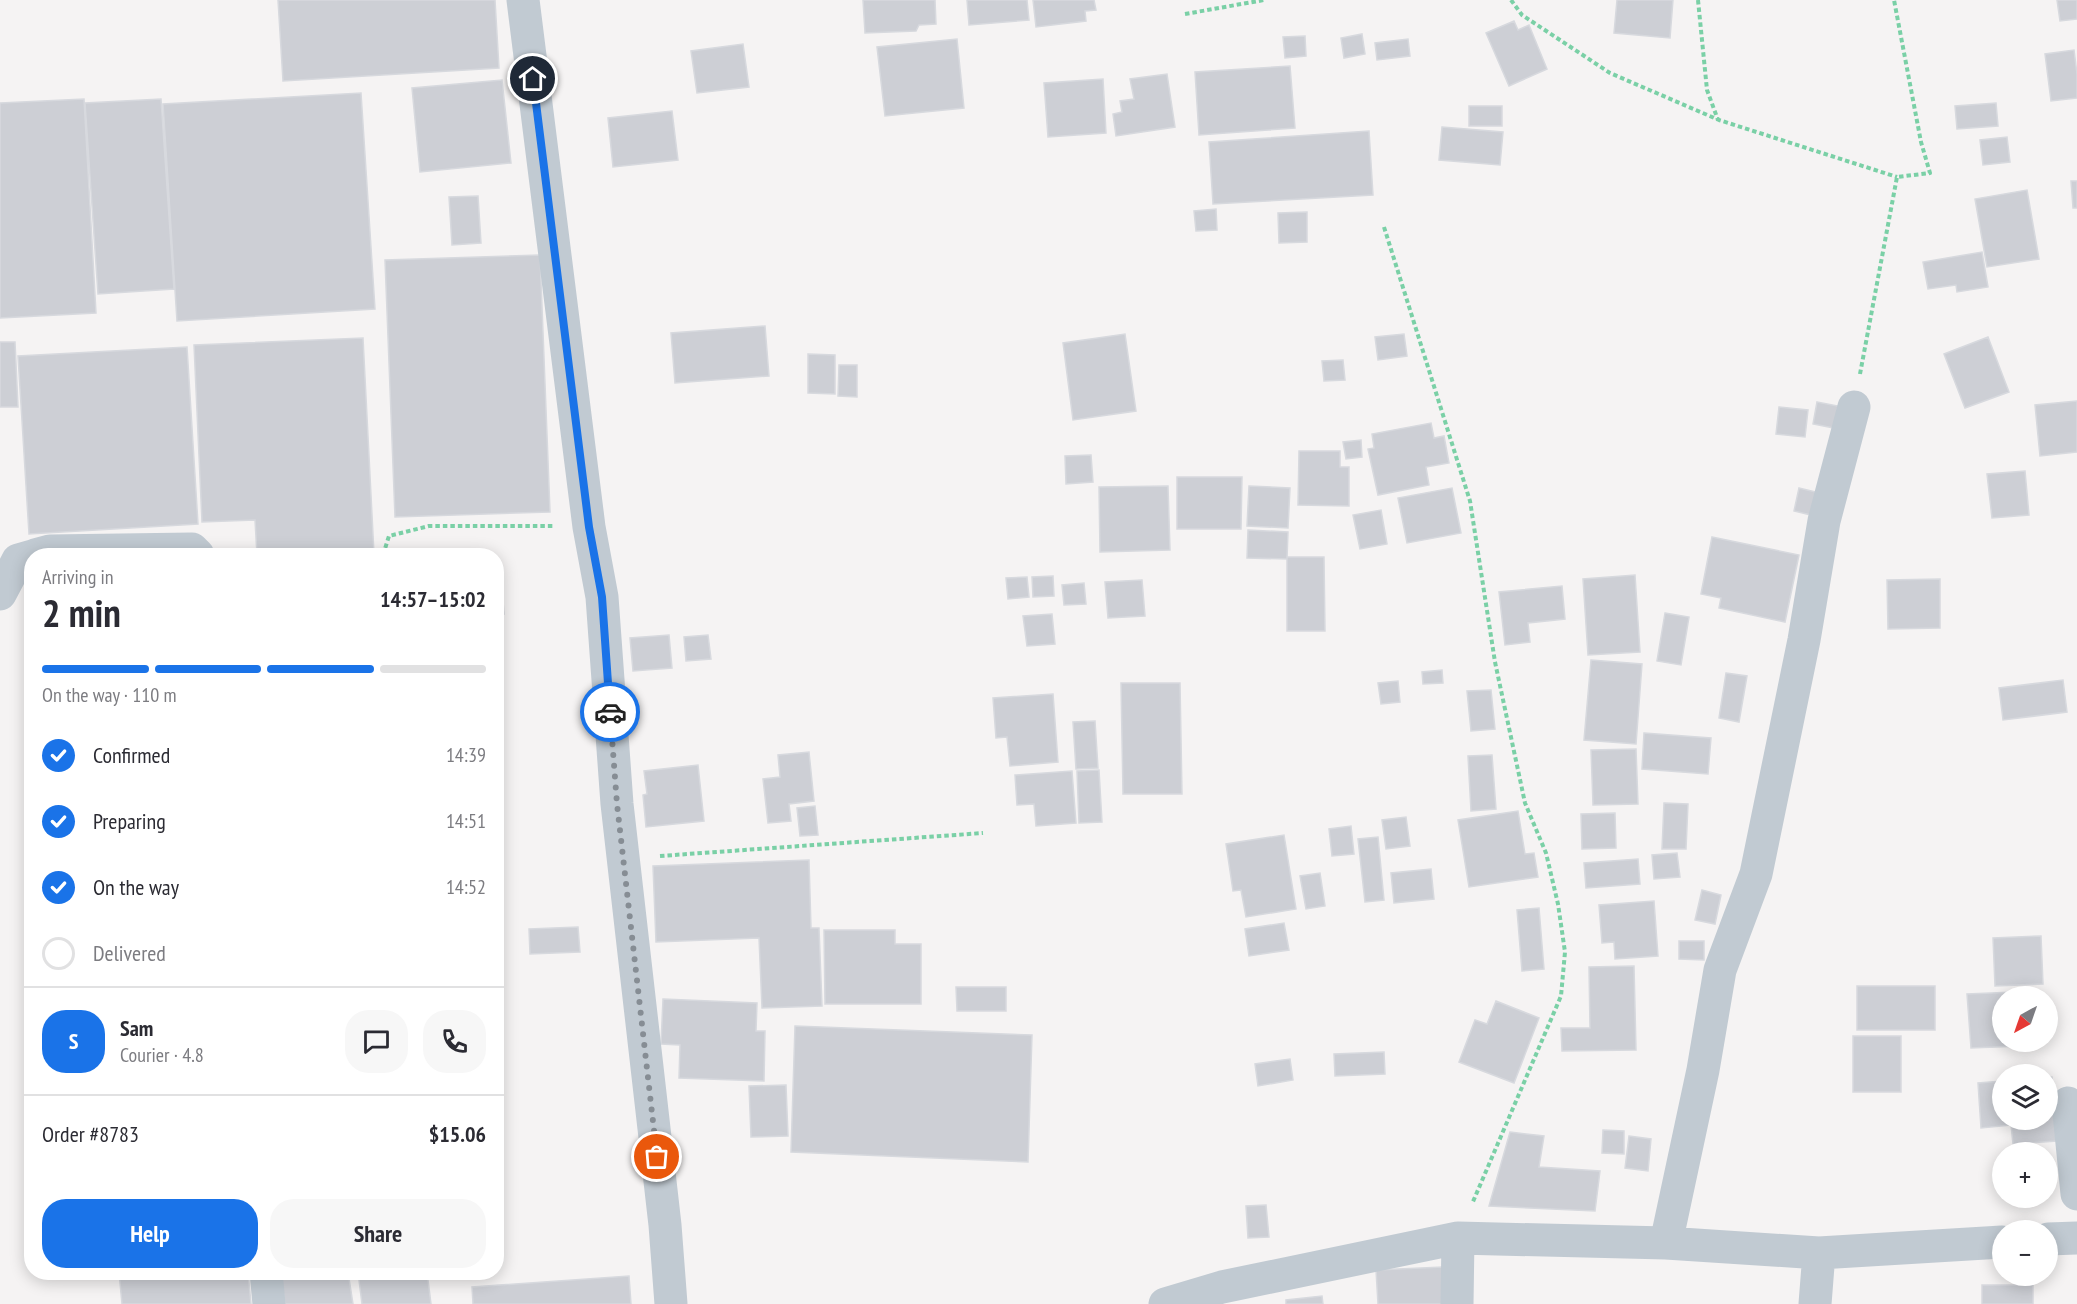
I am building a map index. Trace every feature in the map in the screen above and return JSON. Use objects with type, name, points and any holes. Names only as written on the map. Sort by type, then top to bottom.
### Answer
[{"type":"street","points":[[523,0],[589,527],[602,597],[617,804],[665,1226],[670,1304]]},
{"type":"street","points":[[1666,1243],[1703,1070],[1720,970],[1756,874],[1804,640],[1824,521],[1854,407]]},
{"type":"street","points":[[0,594],[18,560],[24,558]]},
{"type":"street","points":[[2068,1103],[2077,1194]]},
{"type":"street","points":[[1457,1304],[1458,1238]]},
{"type":"street","points":[[1165,1304],[1222,1287],[1458,1238],[1666,1243],[1819,1253],[1992,1243]]},
{"type":"street","points":[[2058,1239],[2077,1238]]},
{"type":"street","points":[[1815,1304],[1819,1253]]},
{"type":"street","points":[[266,1280],[268,1304]]},
{"type":"path","points":[[1185,14],[1264,0]]},
{"type":"path","points":[[1511,0],[1522,15],[1610,74],[1719,120],[1897,177],[1930,173],[1921,142],[1894,0]]},
{"type":"path","points":[[1698,0],[1707,90],[1719,120]]},
{"type":"path","points":[[1854,407],[1897,177]]},
{"type":"path","points":[[1384,227],[1470,501],[1495,662],[1524,803],[1546,853],[1558,904],[1565,952],[1561,996],[1458,1238]]},
{"type":"path","points":[[385,548],[389,536],[429,526],[589,527]]},
{"type":"path","points":[[623,859],[983,833]]},
{"type":"building","points":[[278,0],[495,0],[499,68],[283,81]]},
{"type":"building","points":[[863,0],[935,0],[936,24],[919,25],[916,31],[865,33]]},
{"type":"building","points":[[967,0],[1027,0],[1029,20],[969,25]]},
{"type":"building","points":[[1033,0],[1094,0],[1096,10],[1085,11],[1086,21],[1036,27]]},
{"type":"building","points":[[1617,0],[1673,0],[1670,38],[1614,33]]},
{"type":"building","points":[[2057,0],[2077,0],[2077,19],[2060,21]]},
{"type":"building","points":[[1514,21],[1518,30],[1529,25],[1547,69],[1509,86],[1486,33]]},
{"type":"building","points":[[1362,34],[1365,54],[1344,58],[1341,38]]},
{"type":"building","points":[[1305,36],[1306,56],[1285,58],[1283,37]]},
{"type":"building","points":[[957,39],[964,108],[885,116],[877,47]]},
{"type":"building","points":[[1408,39],[1410,56],[1377,60],[1375,43]]},
{"type":"building","points":[[743,44],[749,87],[697,93],[691,51]]},
{"type":"building","points":[[2074,50],[2077,98],[2051,101],[2045,54]]},
{"type":"building","points":[[1290,66],[1295,128],[1199,135],[1195,72]]},
{"type":"building","points":[[1167,74],[1175,127],[1116,136],[1113,114],[1122,112],[1120,101],[1134,99],[1130,79]]},
{"type":"building","points":[[1103,79],[1106,133],[1048,137],[1044,83]]},
{"type":"building","points":[[502,80],[511,163],[420,172],[412,88]]},
{"type":"building","points":[[361,93],[375,309],[177,321],[163,104]]},
{"type":"building","points":[[84,99],[96,313],[0,318],[0,103]]},
{"type":"building","points":[[161,99],[174,289],[98,294],[85,103]]},
{"type":"building","points":[[1996,103],[1998,126],[1957,129],[1955,106]]},
{"type":"building","points":[[1469,106],[1502,106],[1502,126],[1469,126]]},
{"type":"building","points":[[672,111],[678,160],[613,167],[608,118]]},
{"type":"building","points":[[1442,127],[1503,132],[1500,165],[1439,160]]},
{"type":"building","points":[[1369,131],[1373,195],[1213,204],[1209,142]]},
{"type":"building","points":[[2007,137],[2010,162],[1983,165],[1980,140]]},
{"type":"building","points":[[2071,181],[2077,181],[2077,208],[2073,208]]},
{"type":"building","points":[[2027,190],[2039,259],[1987,267],[1975,199]]},
{"type":"building","points":[[478,196],[481,243],[452,245],[449,197]]},
{"type":"building","points":[[1216,209],[1217,230],[1196,231],[1194,211]]},
{"type":"building","points":[[1307,212],[1307,242],[1279,243],[1278,213]]},
{"type":"building","points":[[1982,252],[1988,287],[1957,292],[1956,285],[1928,289],[1923,262]]},
{"type":"building","points":[[540,255],[550,512],[395,517],[385,260]]},
{"type":"building","points":[[765,326],[769,376],[675,383],[671,333]]},
{"type":"building","points":[[1125,334],[1136,411],[1073,420],[1063,343]]},
{"type":"building","points":[[1404,334],[1407,356],[1378,360],[1375,337]]},
{"type":"building","points":[[1988,337],[2009,392],[1965,408],[1944,354]]},
{"type":"building","points":[[363,338],[374,548],[257,548],[255,520],[202,522],[194,345]]},
{"type":"building","points":[[0,342],[15,342],[18,407],[0,407]]},
{"type":"building","points":[[187,347],[198,524],[29,534],[18,356]]},
{"type":"building","points":[[808,354],[835,355],[835,394],[808,393]]},
{"type":"building","points":[[1343,360],[1345,380],[1324,381],[1322,361]]},
{"type":"building","points":[[839,365],[857,365],[857,397],[838,396]]},
{"type":"building","points":[[2077,401],[2077,452],[2040,456],[2035,405]]},
{"type":"building","points":[[1817,402],[1838,406],[1834,428],[1813,424]]},
{"type":"building","points":[[1779,407],[1808,410],[1805,437],[1776,434]]},
{"type":"building","points":[[1431,423],[1434,438],[1444,436],[1449,463],[1426,467],[1429,485],[1378,495],[1368,449],[1374,448],[1372,434]]},
{"type":"building","points":[[1361,440],[1362,457],[1346,459],[1343,442]]},
{"type":"building","points":[[1299,451],[1340,451],[1340,467],[1349,467],[1349,506],[1298,505]]},
{"type":"building","points":[[1091,455],[1093,482],[1066,484],[1065,456]]},
{"type":"building","points":[[2025,471],[2029,515],[1992,518],[1987,474]]},
{"type":"building","points":[[1177,477],[1242,477],[1241,529],[1177,529]]},
{"type":"building","points":[[1168,486],[1170,550],[1100,552],[1099,487]]},
{"type":"building","points":[[1249,486],[1290,488],[1288,528],[1247,526]]},
{"type":"building","points":[[1452,488],[1461,533],[1407,543],[1398,498]]},
{"type":"building","points":[[1799,488],[1820,493],[1815,516],[1794,511]]},
{"type":"building","points":[[1381,510],[1387,544],[1360,549],[1353,515]]},
{"type":"building","points":[[1248,530],[1288,532],[1287,559],[1247,558]]},
{"type":"building","points":[[1712,537],[1799,555],[1785,622],[1719,608],[1721,598],[1701,594]]},
{"type":"building","points":[[1287,557],[1324,557],[1325,631],[1287,631]]},
{"type":"building","points":[[1635,575],[1640,652],[1588,655],[1583,579]]},
{"type":"building","points":[[1053,576],[1054,596],[1033,597],[1032,577]]},
{"type":"building","points":[[1027,577],[1029,597],[1008,599],[1006,578]]},
{"type":"building","points":[[1940,579],[1940,628],[1888,629],[1887,580]]},
{"type":"building","points":[[1142,580],[1145,616],[1108,618],[1105,582]]},
{"type":"building","points":[[1084,583],[1086,604],[1064,605],[1062,585]]},
{"type":"building","points":[[1562,586],[1565,619],[1528,623],[1530,642],[1505,645],[1499,592]]},
{"type":"building","points":[[1665,613],[1689,617],[1681,665],[1657,661]]},
{"type":"building","points":[[1052,614],[1055,644],[1027,646],[1023,616]]},
{"type":"building","points":[[669,635],[672,668],[633,671],[630,638]]},
{"type":"building","points":[[708,635],[711,659],[686,661],[684,637]]},
{"type":"building","points":[[1591,660],[1642,664],[1636,744],[1584,740]]},
{"type":"building","points":[[1442,670],[1443,683],[1423,684],[1422,672]]},
{"type":"building","points":[[1726,673],[1747,676],[1739,722],[1719,718]]},
{"type":"building","points":[[2063,680],[2067,712],[2003,720],[1999,688]]},
{"type":"building","points":[[1398,681],[1400,702],[1381,704],[1378,683]]},
{"type":"building","points":[[1121,683],[1180,683],[1182,794],[1123,794]]},
{"type":"building","points":[[1491,690],[1495,729],[1471,731],[1467,691]]},
{"type":"building","points":[[1053,694],[1058,762],[1010,766],[1007,737],[996,738],[993,698]]},
{"type":"building","points":[[1095,721],[1098,768],[1076,769],[1073,722]]},
{"type":"building","points":[[1644,733],[1711,738],[1708,774],[1642,769]]},
{"type":"building","points":[[1636,749],[1638,804],[1593,805],[1591,750]]},
{"type":"building","points":[[809,752],[814,801],[789,804],[791,821],[768,823],[763,779],[780,777],[778,755]]},
{"type":"building","points":[[1492,755],[1496,809],[1471,811],[1468,756]]},
{"type":"building","points":[[698,765],[704,821],[646,827],[643,795],[647,794],[644,771]]},
{"type":"building","points":[[1099,770],[1102,822],[1079,823],[1077,771]]},
{"type":"building","points":[[1072,771],[1076,823],[1036,826],[1034,804],[1017,805],[1015,775]]},
{"type":"building","points":[[1664,803],[1688,804],[1686,849],[1662,849]]},
{"type":"building","points":[[815,806],[818,835],[800,836],[797,808]]},
{"type":"building","points":[[1518,811],[1525,854],[1534,853],[1538,877],[1469,887],[1458,820]]},
{"type":"building","points":[[1615,813],[1616,848],[1582,849],[1581,814]]},
{"type":"building","points":[[1406,817],[1410,846],[1386,849],[1382,820]]},
{"type":"building","points":[[1351,826],[1354,854],[1332,856],[1329,829]]},
{"type":"building","points":[[1284,835],[1296,909],[1246,917],[1241,890],[1233,891],[1226,844]]},
{"type":"building","points":[[1378,837],[1384,900],[1365,902],[1358,839]]},
{"type":"building","points":[[1677,853],[1680,877],[1654,879],[1652,855]]},
{"type":"building","points":[[1638,859],[1640,884],[1586,888],[1584,863]]},
{"type":"building","points":[[809,860],[811,928],[819,928],[822,1006],[762,1008],[759,938],[656,942],[653,866]]},
{"type":"building","points":[[1431,869],[1434,899],[1394,903],[1391,873]]},
{"type":"building","points":[[1320,873],[1325,906],[1306,909],[1300,876]]},
{"type":"building","points":[[1702,890],[1721,895],[1715,924],[1695,920]]},
{"type":"building","points":[[1654,901],[1658,956],[1615,959],[1614,942],[1602,943],[1599,905]]},
{"type":"building","points":[[1539,908],[1544,969],[1522,971],[1517,910]]},
{"type":"building","points":[[1284,923],[1289,950],[1249,956],[1245,929]]},
{"type":"building","points":[[578,927],[580,952],[530,954],[529,929]]},
{"type":"building","points":[[824,930],[895,930],[895,944],[921,944],[921,1004],[825,1004]]},
{"type":"building","points":[[2041,936],[2043,984],[1995,986],[1993,938]]},
{"type":"building","points":[[1679,941],[1704,941],[1704,960],[1679,959]]},
{"type":"building","points":[[1634,966],[1636,1050],[1562,1051],[1561,1028],[1590,1028],[1589,967]]},
{"type":"building","points":[[1857,986],[1935,986],[1935,1030],[1857,1030]]},
{"type":"building","points":[[956,987],[1006,987],[1006,1011],[957,1011]]},
{"type":"building","points":[[1992,993],[1992,1047],[1971,1048],[1967,994]]},
{"type":"building","points":[[663,999],[757,1003],[756,1031],[765,1031],[764,1081],[679,1078],[680,1045],[661,1044]]},
{"type":"building","points":[[1496,1001],[1539,1018],[1514,1083],[1459,1062],[1475,1020],[1487,1024]]},
{"type":"building","points":[[795,1026],[1032,1035],[1028,1162],[791,1152]]},
{"type":"building","points":[[1853,1036],[1901,1036],[1901,1092],[1853,1092]]},
{"type":"building","points":[[1384,1052],[1385,1074],[1335,1076],[1334,1054]]},
{"type":"building","points":[[1290,1059],[1293,1080],[1258,1086],[1255,1064]]},
{"type":"building","points":[[1992,1082],[1992,1127],[1981,1128],[1978,1083]]},
{"type":"building","points":[[786,1085],[788,1136],[751,1137],[749,1086]]},
{"type":"building","points":[[1603,1130],[1624,1131],[1624,1154],[1602,1153]]},
{"type":"building","points":[[2012,1130],[2056,1130],[2057,1141],[2013,1142]]},
{"type":"building","points":[[1510,1132],[1544,1136],[1539,1167],[1600,1171],[1595,1211],[1489,1206]]},
{"type":"building","points":[[1629,1136],[1651,1139],[1648,1171],[1625,1168]]},
{"type":"building","points":[[1266,1205],[1269,1237],[1248,1238],[1246,1206]]},
{"type":"building","points":[[1443,1267],[1445,1304],[1378,1304],[1376,1270]]},
{"type":"building","points":[[629,1276],[631,1304],[473,1304],[472,1287]]},
{"type":"building","points":[[120,1280],[249,1280],[251,1304],[122,1304]]},
{"type":"building","points":[[281,1280],[349,1280],[353,1304],[285,1304]]},
{"type":"building","points":[[359,1280],[428,1280],[431,1304],[362,1304]]},
{"type":"building","points":[[1982,1285],[2033,1286],[2033,1304],[1982,1304]]},
{"type":"building","points":[[1322,1296],[1323,1304],[1286,1304],[1286,1300]]},
{"type":"way so far","points":[[610,712],[617,804],[657,1157]]},
{"type":"route","points":[[533,79],[589,527],[602,597],[610,712]]}]
